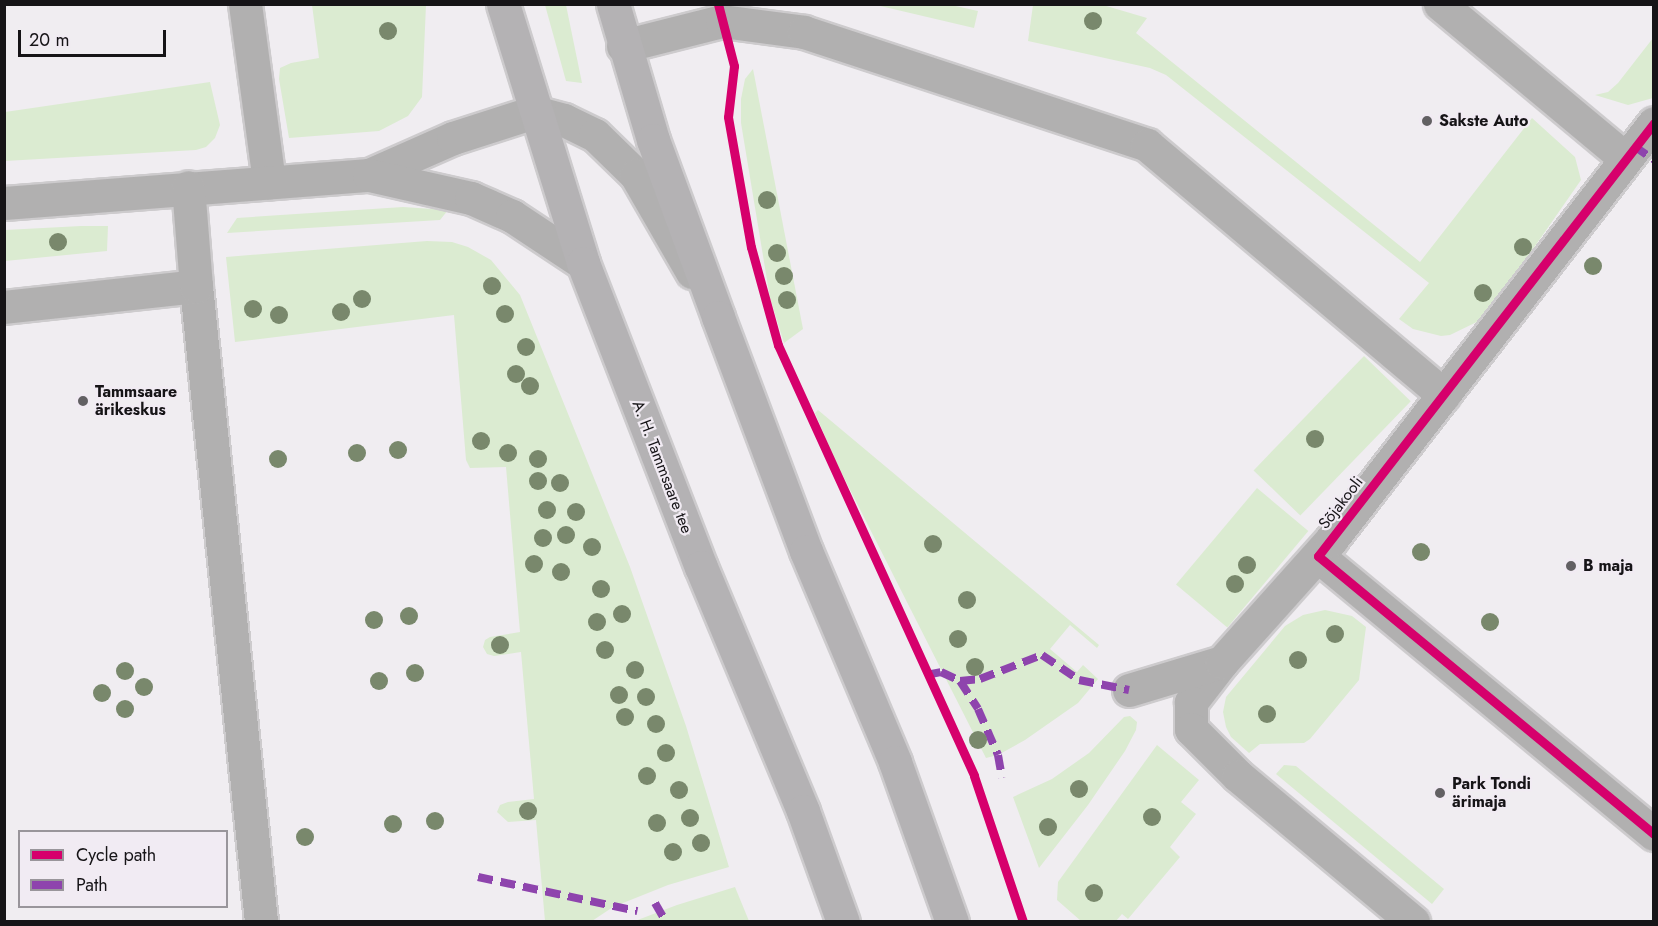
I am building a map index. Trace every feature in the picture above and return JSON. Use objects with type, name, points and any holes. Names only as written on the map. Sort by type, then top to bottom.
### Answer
[{"type":"main road","name":"A. H. Tammsaare tee","points":[[503,4],[534,112],[583,263],[701,567],[803,810],[843,921]]},
{"type":"main road","points":[[613,4],[623,46],[653,140],[718,317],[806,551],[895,762],[952,921]]},
{"type":"street","points":[[245,4],[269,182]]},
{"type":"street","points":[[1440,4],[1625,158]]},
{"type":"street","points":[[623,46],[722,21],[804,32],[1147,145],[1444,394]]},
{"type":"street","points":[[369,175],[453,138],[534,112],[564,120],[595,135],[636,175],[718,317]]},
{"type":"street","name":"Sõjakooli","points":[[1413,921],[1238,777],[1191,729],[1191,702],[1222,662],[1318,556],[1653,123]]},
{"type":"street","points":[[4,203],[188,187],[369,175],[471,198],[512,216],[583,263]]},
{"type":"street","points":[[188,187],[196,286],[261,921]]},
{"type":"street","points":[[4,307],[196,286]]},
{"type":"street","points":[[1318,556],[1653,834]]},
{"type":"street","points":[[1130,690],[1222,662]]},
{"type":"green space","points":[[312,5],[426,5],[422,97],[408,116],[379,131],[289,138],[279,79],[280,68],[291,63],[319,58]]},
{"type":"green space","points":[[545,5],[566,5],[582,83],[566,81]]},
{"type":"green space","points":[[876,5],[951,5],[978,11],[974,28]]},
{"type":"green space","points":[[1033,5],[1103,5],[1147,18],[1136,33],[1420,262],[1532,118],[1575,157],[1581,180],[1485,318],[1450,335],[1441,336],[1413,329],[1399,319],[1429,283],[1166,75],[1150,68],[1028,41]]},
{"type":"green space","points":[[1653,38],[1653,98],[1628,105],[1595,95],[1608,92],[1618,83]]},
{"type":"green space","points":[[753,69],[803,329],[784,343],[770,298],[741,123],[741,99],[745,79]]},
{"type":"green space","points":[[210,82],[220,125],[215,138],[206,147],[196,150],[5,161],[5,112]]},
{"type":"green space","points":[[403,207],[448,210],[440,220],[227,233],[237,218]]},
{"type":"green space","points":[[108,226],[107,251],[5,261],[5,230]]},
{"type":"green space","points":[[427,241],[452,242],[468,247],[491,260],[520,295],[630,567],[686,726],[729,867],[668,885],[613,907],[592,921],[545,921],[536,820],[508,822],[497,812],[500,805],[508,802],[534,799],[521,652],[494,656],[487,654],[483,647],[485,640],[490,637],[520,632],[506,467],[470,468],[466,460],[454,315],[235,342],[226,257]]},
{"type":"green space","points":[[1364,356],[1411,401],[1300,516],[1254,470]]},
{"type":"green space","points":[[818,410],[1099,645],[1097,648],[1070,625],[1050,649],[1077,672],[1083,665],[1098,679],[1078,703],[1025,740],[998,755],[986,758],[835,460],[815,413]]},
{"type":"green space","points":[[1257,488],[1308,531],[1227,628],[1176,585]]},
{"type":"green space","points":[[1325,610],[1352,616],[1366,627],[1359,680],[1310,739],[1304,743],[1260,744],[1249,753],[1231,737],[1226,727],[1223,712],[1226,697],[1285,626],[1303,615]]},
{"type":"green space","points":[[1130,716],[1137,722],[1136,730],[1125,751],[1088,805],[1039,868],[1013,797],[1052,779],[1089,753],[1124,717]]},
{"type":"green space","points":[[1157,745],[1199,780],[1181,802],[1196,814],[1170,847],[1180,857],[1128,919],[1122,914],[1116,921],[1081,921],[1057,900],[1058,882]]},
{"type":"green space","points":[[1284,765],[1296,766],[1444,889],[1432,904],[1276,774]]},
{"type":"green space","points":[[735,887],[749,921],[635,921],[677,905]]},
{"type":"marked path","points":[[1634,146],[1654,160]]},
{"type":"marked path","points":[[960,681],[980,679],[1042,655],[1079,680],[1129,690]]},
{"type":"marked path","points":[[926,675],[941,672],[960,681],[978,709],[998,755],[1002,778]]},
{"type":"marked path","points":[[478,877],[637,911]]},
{"type":"marked path","points":[[655,903],[666,922]]},
{"type":"cycle path","points":[[718,4],[734,66],[728,117],[751,247],[778,345],[974,776],[1023,922]]},
{"type":"cycle path","points":[[1654,123],[1318,556],[1654,834]]},
{"type":"place","name":"Sakste Auto","points":[[1427,121]]},
{"type":"place","name":"Tammsaare ärikeskus","points":[[83,401]]},
{"type":"place","name":"B maja","points":[[1571,566]]},
{"type":"place","name":"Park Tondi ärimaja","points":[[1440,793]]}]
